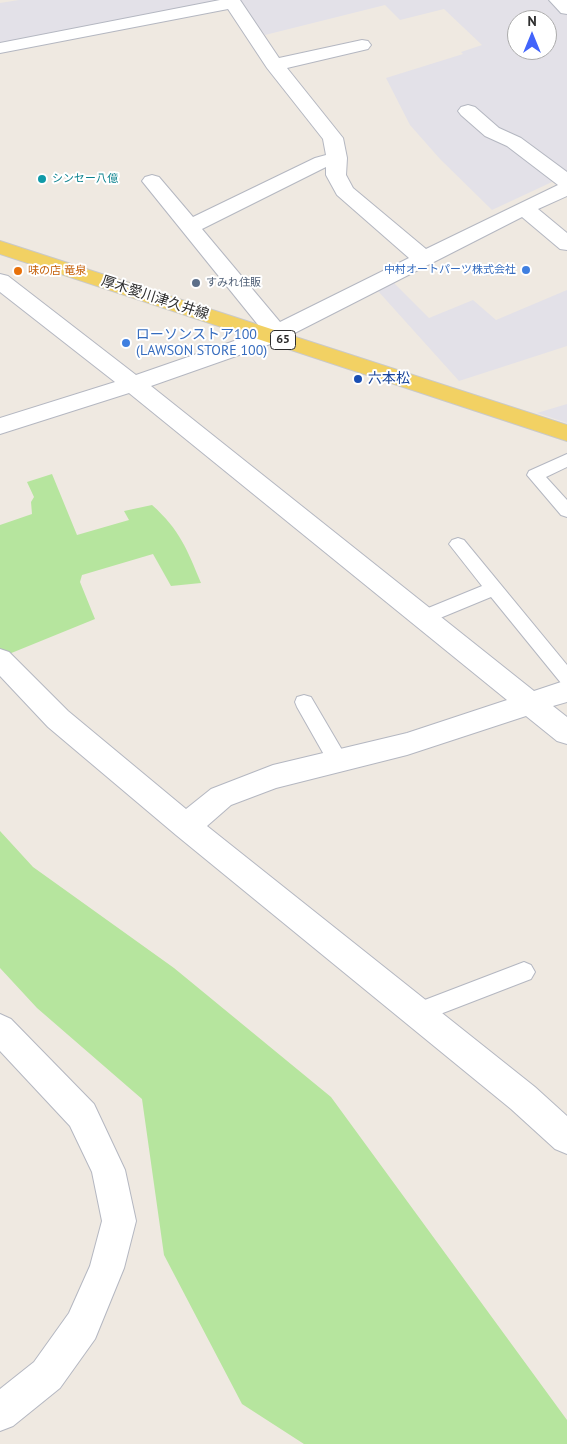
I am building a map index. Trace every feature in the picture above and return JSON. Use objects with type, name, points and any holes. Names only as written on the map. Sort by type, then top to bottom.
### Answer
[{"type":"main road","name":"厚木愛川津久井線","points":[[0,247],[274,335],[567,433]]},
{"type":"street","points":[[558,0],[567,9]]},
{"type":"street","points":[[0,48],[232,2],[274,64],[333,138],[336,175],[344,191],[424,259]]},
{"type":"street","points":[[274,64],[362,45]]},
{"type":"street","points":[[468,111],[492,132],[514,142],[567,182]]},
{"type":"street","points":[[190,227],[322,162],[336,158]]},
{"type":"street","points":[[152,181],[274,335]]},
{"type":"street","points":[[0,426],[133,384],[274,335],[567,188]]},
{"type":"street","points":[[524,208],[567,244]]},
{"type":"street","points":[[0,281],[133,384],[567,733]]},
{"type":"street","points":[[0,659],[58,719],[186,826],[523,1098],[567,1138]]},
{"type":"street","points":[[186,826],[221,798],[272,777],[407,744],[567,691]]},
{"type":"street","points":[[0,1029],[82,1115],[108,1170],[119,1221],[107,1268],[82,1326],[47,1375],[0,1414]]},
{"type":"lane","points":[[567,460],[535,475],[567,511]]},
{"type":"lane","points":[[458,544],[567,678]]},
{"type":"lane","points":[[422,618],[494,588]]},
{"type":"lane","points":[[304,702],[338,761]]},
{"type":"lane","points":[[417,1012],[524,972]]},
{"type":"shaded area","points":[[19,0],[238,0],[166,11],[0,46],[0,3]]},
{"type":"shaded area","points":[[239,0],[567,0],[567,175],[492,210],[440,159],[410,125],[386,78],[463,54],[461,52],[482,45],[444,9],[400,20],[385,5],[265,35]]},
{"type":"shaded area","points":[[393,282],[429,318],[473,300],[496,320],[567,290],[567,346],[459,381],[378,291]]},
{"type":"shaded area","points":[[567,404],[567,423],[537,413]]},
{"type":"green space","points":[[52,474],[77,535],[129,520],[124,511],[152,505],[170,523],[182,541],[201,583],[171,586],[153,554],[82,575],[80,582],[95,619],[4,656],[0,651],[0,525],[32,514],[31,502],[34,497],[27,482]]},
{"type":"green space","points":[[0,831],[33,867],[174,968],[331,1097],[567,1420],[567,1444],[304,1444],[242,1404],[164,1255],[142,1099],[37,1008],[0,968]]},
{"type":"place","name":"シンセー八億","points":[[42,179]]},
{"type":"place","name":"中村オートパーツ株式会社","points":[[526,270]]},
{"type":"place","name":"味の店 竜泉","points":[[18,271]]},
{"type":"place","name":"すみれ住販","points":[[196,283]]},
{"type":"place","name":"ローソンストア100 (LAWSON STORE 100)","points":[[126,343]]},
{"type":"place","name":"六本松","points":[[358,379]]}]
